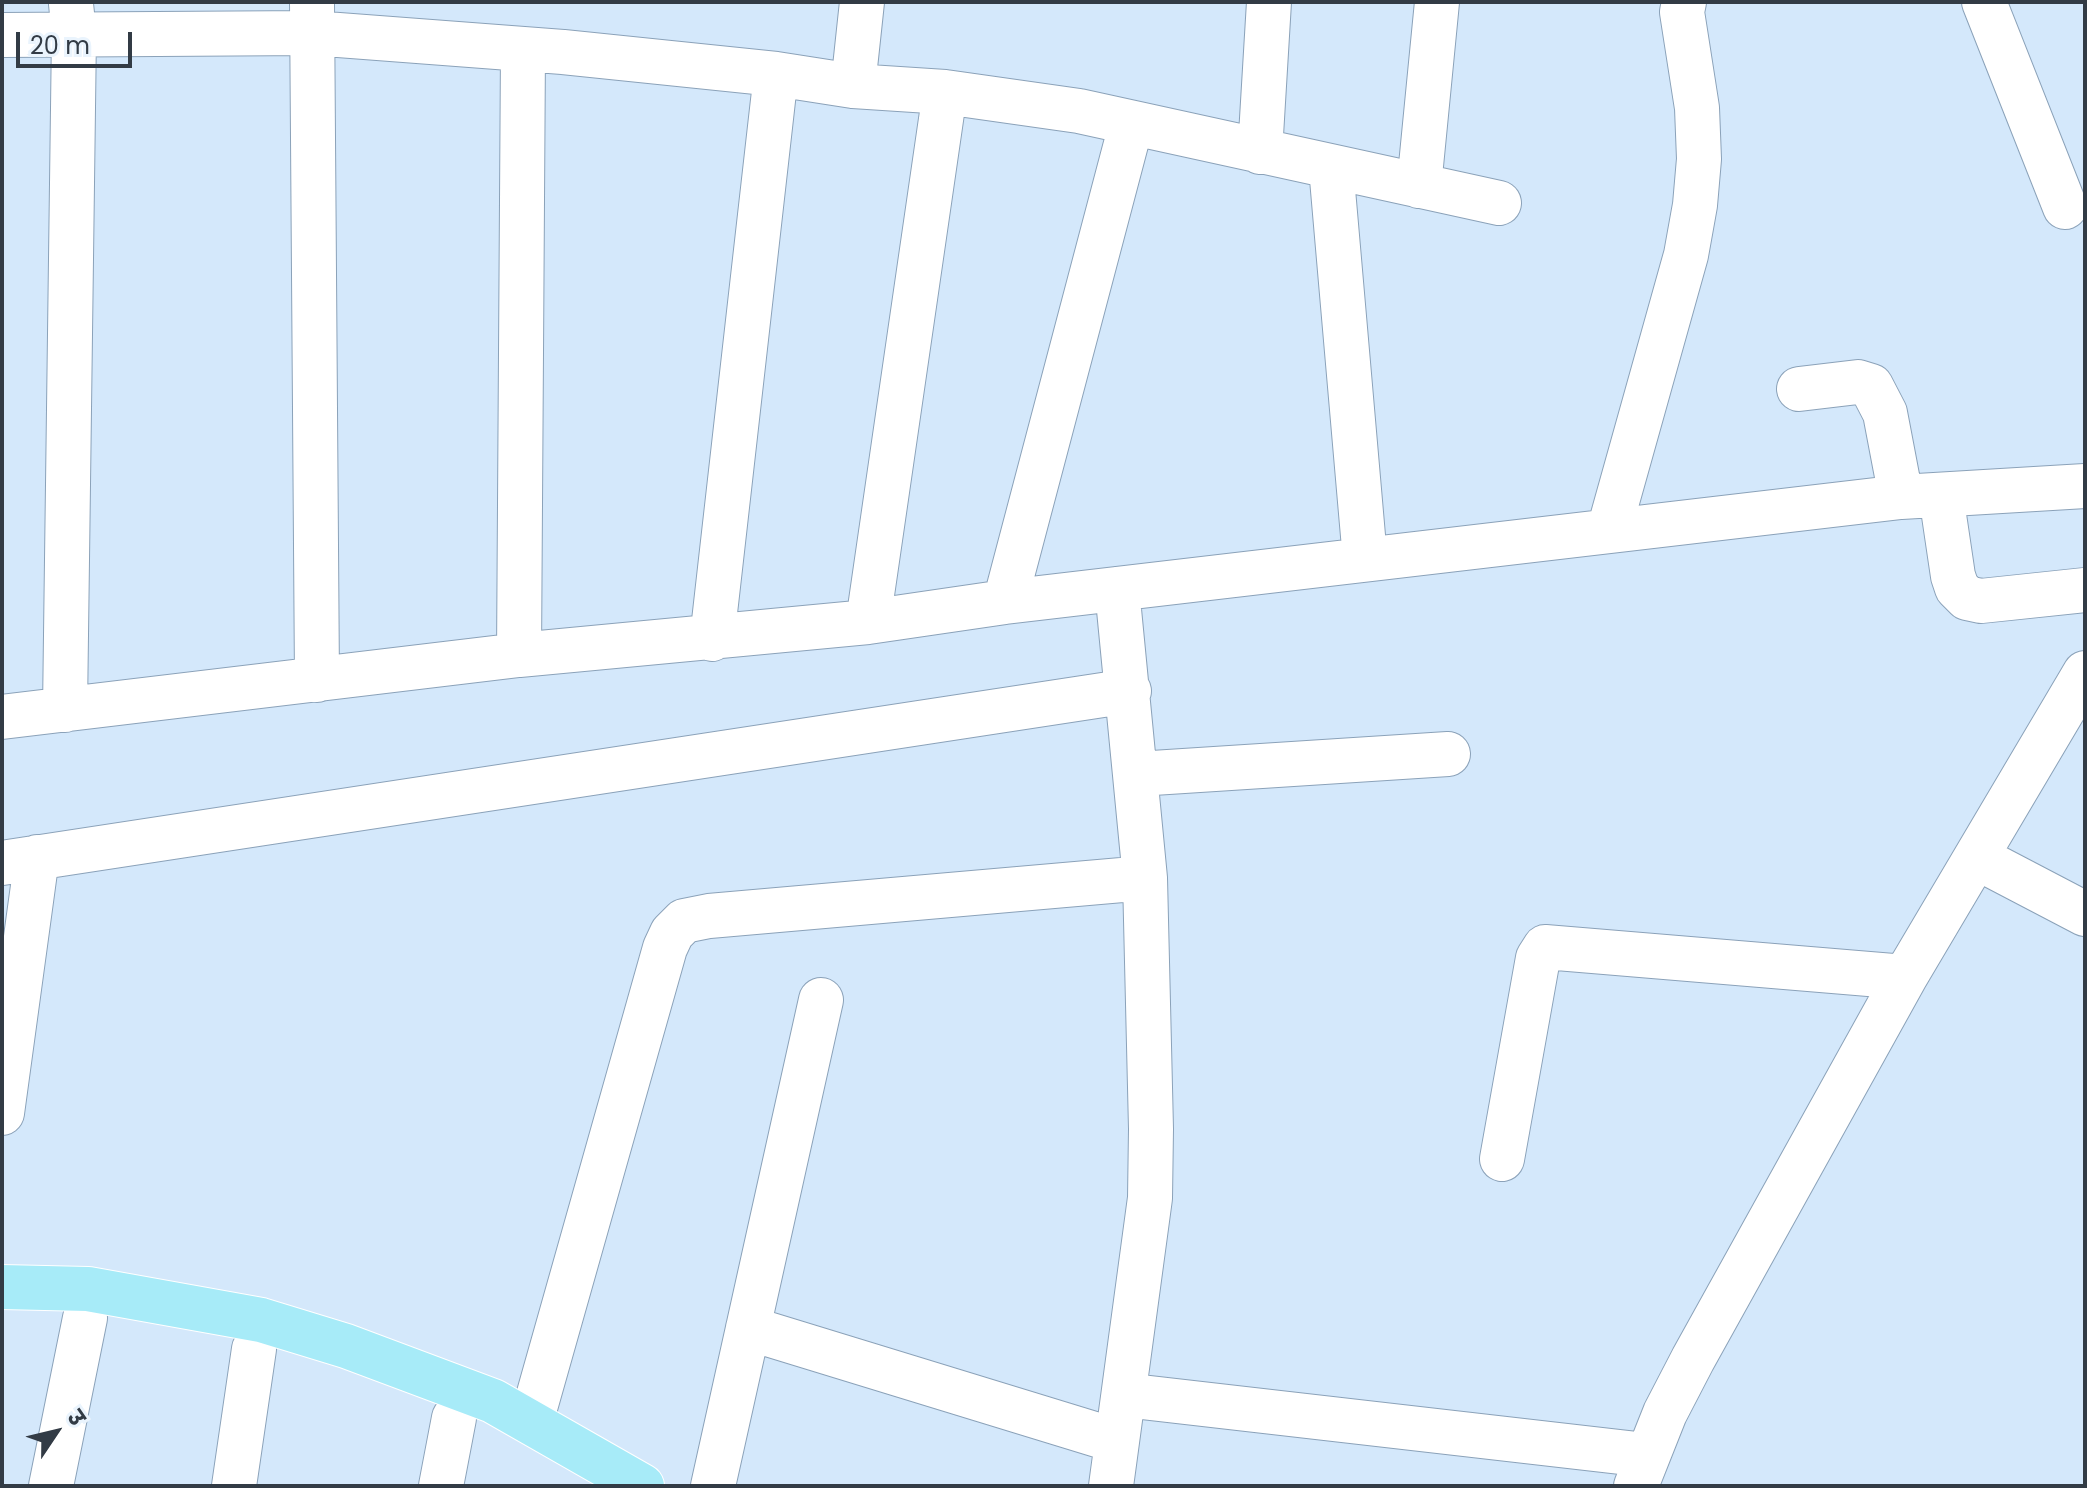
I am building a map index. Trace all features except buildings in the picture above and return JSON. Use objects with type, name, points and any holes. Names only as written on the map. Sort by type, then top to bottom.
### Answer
[{"type":"main road","points":[[2,1287],[88,1289],[261,1320],[346,1346],[493,1401],[642,1486]]},
{"type":"main road","points":[[2,1317],[85,1318],[254,1349],[337,1374],[481,1428],[587,1486]]},
{"type":"street","points":[[853,86],[862,2]]},
{"type":"street","points":[[1260,152],[1269,2]]},
{"type":"street","points":[[1419,186],[1437,2]]},
{"type":"street","points":[[1609,530],[1686,255],[1695,205],[1699,159],[1697,108],[1682,12],[1684,2]]},
{"type":"street","points":[[1984,2],[2065,207]]},
{"type":"street","points":[[2,35],[72,17],[312,17],[523,49],[776,74],[853,86],[945,92],[1079,111],[1131,125],[1499,203]]},
{"type":"street","points":[[65,710],[72,17]]},
{"type":"street","points":[[312,17],[317,680]]},
{"type":"street","points":[[519,655],[523,49]]},
{"type":"street","points":[[712,639],[776,74]]},
{"type":"street","points":[[868,622],[945,92]]},
{"type":"street","points":[[1005,602],[1131,125]]},
{"type":"street","points":[[1331,167],[1365,559]]},
{"type":"street","points":[[1799,389],[1858,382],[1871,386],[1921,496],[1957,588],[1967,598],[1981,601],[2085,590]]},
{"type":"street","points":[[2,717],[519,655],[868,622],[1005,602],[1609,530],[1921,496],[2085,486]]},
{"type":"street","points":[[1111,1486],[1150,1198],[1145,878],[1117,589]]},
{"type":"street","points":[[1124,1395],[1641,1471],[1693,1359],[1905,977],[2085,673]]},
{"type":"street","points":[[2,1113],[19,860],[1129,691]]},
{"type":"street","points":[[1137,774],[1448,754]]},
{"type":"street","points":[[1976,857],[2085,914]]},
{"type":"street","points":[[531,1422],[665,948],[672,933],[684,921],[709,916],[1145,878]]},
{"type":"street","points":[[1502,1159],[1538,958],[1545,947],[1905,977]]},
{"type":"street","points":[[713,1486],[821,1000]]},
{"type":"street","points":[[51,1486],[85,1318]]},
{"type":"street","points":[[748,1328],[1117,1441]]},
{"type":"street","points":[[234,1486],[254,1349]]},
{"type":"street","points":[[441,1486],[454,1418]]}]
